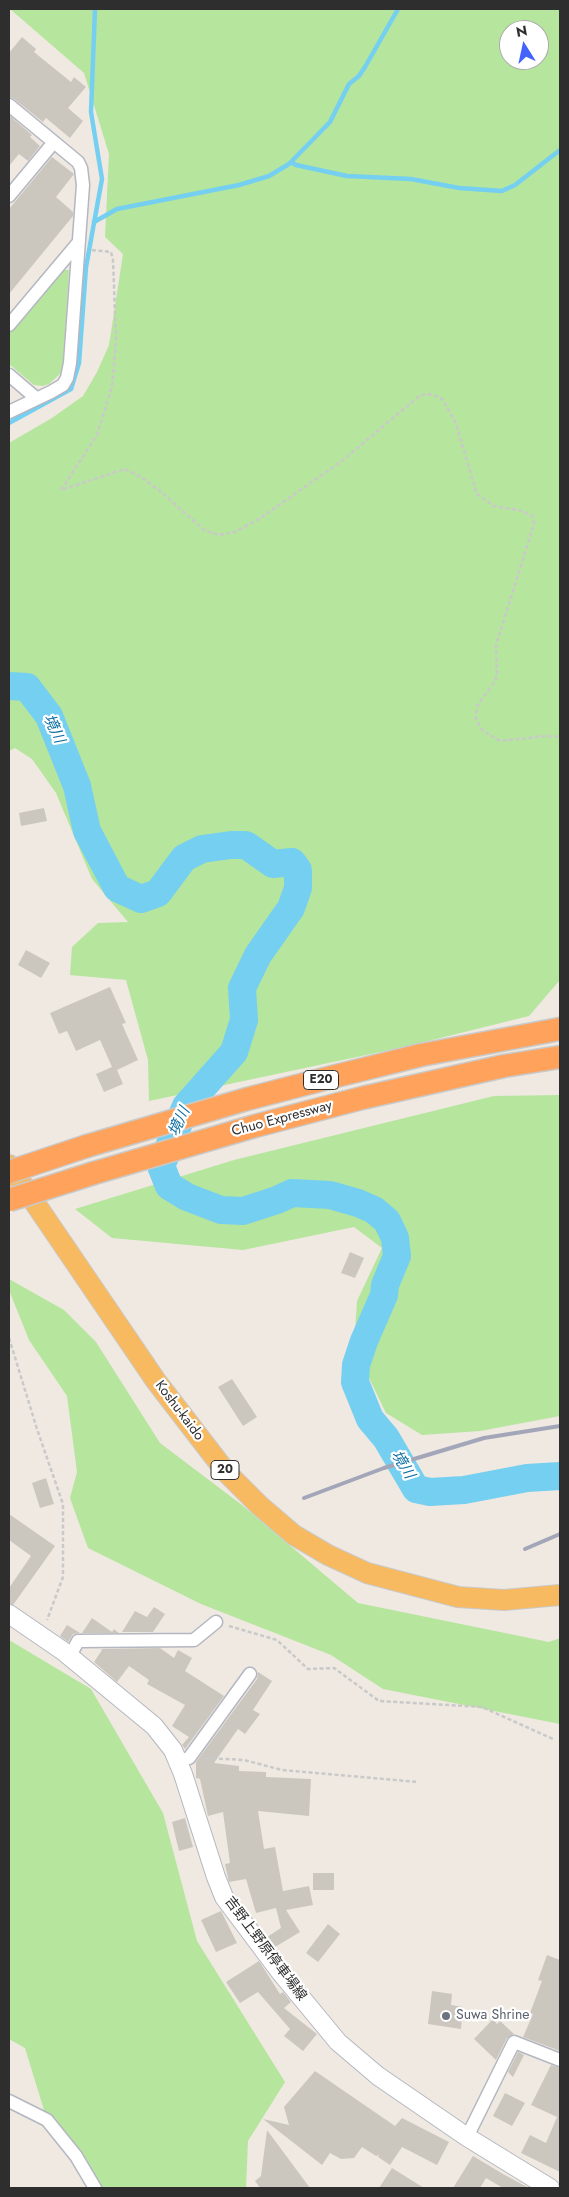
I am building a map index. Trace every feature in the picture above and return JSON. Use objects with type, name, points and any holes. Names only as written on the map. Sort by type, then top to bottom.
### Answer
[{"type":"highway","name":"Chuo Expressway","points":[[9,1172],[115,1138],[336,1076],[421,1055],[560,1029]]},
{"type":"highway","name":"Chuo Expressway","points":[[9,1200],[255,1126],[362,1098],[504,1066],[560,1057]]},
{"type":"highway","name":"Koshu-kaido","points":[[9,1165],[156,1381],[226,1472],[259,1505],[294,1535],[328,1555],[367,1573],[458,1597],[504,1600],[560,1595]]},
{"type":"main road","name":"吉野上野原停車場線","points":[[9,1614],[70,1656],[154,1726],[172,1750],[183,1759],[224,1896],[281,1973],[338,2042],[378,2076],[466,2137],[550,2188]]},
{"type":"street","points":[[9,105],[78,162],[81,168],[82,185],[70,363],[67,378],[62,385],[51,392],[9,412]]},
{"type":"street","points":[[9,196],[54,142]]},
{"type":"street","points":[[9,325],[78,244]]},
{"type":"street","points":[[9,375],[36,398]]},
{"type":"street","points":[[70,1656],[78,1641],[194,1640],[216,1622]]},
{"type":"street","points":[[183,1759],[250,1674]]},
{"type":"street","points":[[466,2137],[514,2042],[560,2060]]},
{"type":"street","points":[[9,2101],[47,2120],[76,2156],[94,2188]]},
{"type":"path","points":[[93,250],[111,252],[113,260],[116,340],[112,386],[97,435],[61,490],[125,469],[141,477],[160,491],[204,530],[219,535],[235,532],[262,517],[343,460],[418,397],[434,394],[442,399],[455,421],[477,494],[494,506],[523,511],[532,516],[534,524],[496,645],[497,675],[495,681],[477,706],[476,720],[483,731],[500,741],[546,736],[560,737]]},
{"type":"path","points":[[9,1338],[37,1429],[63,1504],[63,1577],[44,1628]]},
{"type":"path","points":[[216,1622],[277,1640],[308,1669],[334,1668],[379,1700],[482,1707],[553,1739]]},
{"type":"path","points":[[183,1759],[244,1760],[282,1770],[418,1782]]},
{"type":"green space","points":[[10,9],[560,9],[560,980],[529,1016],[404,1047],[149,1101],[148,1060],[126,980],[70,975],[72,947],[98,923],[128,922],[92,879],[56,793],[32,759],[15,748],[9,751],[9,443],[52,418],[83,396],[97,372],[109,345],[123,254],[105,237],[109,154],[84,73]]},
{"type":"green space","points":[[62,270],[69,270],[63,366],[60,374],[49,384],[43,386],[34,385],[9,364],[9,332]]},
{"type":"green space","points":[[560,1095],[560,1416],[480,1431],[422,1435],[386,1413],[354,1347],[357,1301],[382,1248],[354,1227],[243,1250],[112,1238],[75,1209],[234,1160],[494,1096]]},
{"type":"green space","points":[[9,1279],[64,1310],[96,1342],[160,1443],[242,1505],[358,1603],[549,1642],[560,1638],[560,1724],[383,1689],[331,1655],[201,1604],[88,1548],[70,1498],[77,1472],[67,1396],[29,1340],[9,1290]]},
{"type":"green space","points":[[9,1640],[91,1689],[163,1813],[197,1941],[285,2082],[248,2141],[246,2188],[95,2188],[47,2120],[25,2048],[9,2039]]},
{"type":"building","points":[[22,37],[36,49],[34,52],[71,82],[74,77],[86,87],[68,108],[83,121],[70,138],[46,118],[43,122],[9,97],[9,53]]},
{"type":"building","points":[[9,115],[32,135],[30,137],[40,146],[28,161],[19,154],[9,166]]},
{"type":"building","points":[[52,157],[74,174],[56,197],[73,212],[73,216],[9,294],[9,209]]},
{"type":"building","points":[[44,808],[47,821],[21,826],[19,813]]},
{"type":"building","points":[[26,950],[50,963],[41,978],[18,965]]},
{"type":"building","points":[[110,987],[126,1023],[122,1024],[138,1060],[117,1070],[123,1084],[104,1092],[96,1074],[112,1067],[100,1040],[76,1051],[67,1031],[59,1034],[50,1013]]},
{"type":"building","points":[[350,1252],[364,1258],[355,1278],[341,1273]]},
{"type":"building","points":[[232,1379],[257,1417],[243,1426],[218,1387]]},
{"type":"building","points":[[46,1478],[54,1504],[40,1508],[32,1483]]},
{"type":"building","points":[[9,1514],[55,1546],[13,1605],[9,1604],[9,1588],[31,1556],[9,1540]]},
{"type":"building","points":[[154,1607],[165,1614],[153,1632],[122,1632],[135,1611],[147,1617]]},
{"type":"building","points":[[92,1618],[112,1632],[114,1629],[119,1633],[82,1633]]},
{"type":"building","points":[[67,1625],[80,1633],[73,1634],[68,1642],[60,1636]]},
{"type":"building","points":[[160,1648],[174,1658],[178,1650],[192,1658],[185,1671],[224,1696],[185,1749],[182,1745],[189,1737],[172,1726],[185,1705],[147,1684],[149,1680],[129,1666],[117,1682],[94,1662],[101,1649]]},
{"type":"building","points":[[258,1672],[272,1681],[253,1710],[260,1714],[245,1734],[238,1729],[214,1763],[239,1766],[239,1771],[266,1772],[266,1777],[311,1779],[309,1816],[258,1811],[264,1849],[275,1847],[283,1891],[309,1886],[313,1905],[286,1910],[300,1932],[275,1947],[267,1937],[281,1928],[276,1908],[256,1913],[246,1879],[229,1882],[225,1864],[230,1863],[223,1812],[208,1816],[200,1779],[196,1778],[196,1762],[257,1679]]},
{"type":"building","points":[[185,1818],[193,1847],[179,1851],[172,1822]]},
{"type":"building","points":[[313,1873],[334,1873],[334,1890],[313,1890]]},
{"type":"building","points":[[221,1911],[237,1943],[216,1952],[201,1920]]},
{"type":"building","points":[[328,1924],[340,1934],[318,1962],[306,1953]]},
{"type":"building","points":[[547,1955],[560,1960],[560,2051],[523,2037],[533,2014],[530,2013],[542,1981],[538,1980]]},
{"type":"building","points":[[259,1961],[280,1994],[283,1992],[291,2002],[284,2008],[317,2034],[303,2051],[284,2036],[290,2029],[258,1992],[240,2003],[226,1982]]},
{"type":"building","name":"Suwa Shrine","points":[[432,1991],[452,1994],[451,2005],[463,2007],[461,2029],[428,2024]]},
{"type":"building","points":[[493,2019],[497,2024],[500,2021],[514,2034],[507,2038],[496,2060],[474,2039]]},
{"type":"building","points":[[518,2052],[524,2055],[513,2077],[508,2072]]},
{"type":"building","points":[[551,2065],[560,2068],[560,2172],[521,2153],[530,2135],[546,2143],[557,2117],[531,2105]]},
{"type":"building","points":[[315,2071],[395,2126],[402,2118],[449,2142],[437,2165],[402,2147],[390,2165],[378,2157],[379,2155],[376,2156],[362,2147],[354,2158],[341,2159],[330,2153],[322,2165],[263,2119],[289,2125],[284,2107]]},
{"type":"building","points":[[505,2093],[525,2103],[512,2126],[493,2116]]},
{"type":"building","points":[[267,2130],[310,2188],[260,2188],[255,2181],[261,2176]]},
{"type":"building","points":[[473,2156],[529,2188],[503,2188],[486,2178],[480,2188],[453,2188]]},
{"type":"building","points":[[392,2168],[424,2188],[379,2188]]},
{"type":"waterway","points":[[9,423],[71,389],[79,363],[86,267],[102,179],[91,112],[95,9]]},
{"type":"waterway","points":[[94,222],[117,209],[239,185],[269,176],[289,164],[330,122],[349,84],[359,76],[365,67],[398,9]]},
{"type":"waterway","points":[[291,162],[296,165],[347,176],[411,179],[459,188],[502,191],[515,185],[560,150]]},
{"type":"waterway","name":"境川","points":[[9,686],[27,687],[49,716],[77,786],[87,831],[117,888],[141,899],[158,893],[184,858],[202,849],[231,845],[246,845],[273,864],[292,862],[298,870],[298,888],[291,908],[258,955],[242,988],[244,1020],[234,1052],[186,1106],[161,1166],[169,1186],[187,1197],[221,1210],[243,1211],[292,1193],[330,1195],[374,1210],[387,1221],[395,1238],[397,1256],[385,1285],[384,1295],[364,1341],[356,1365],[355,1382],[370,1419],[386,1438],[416,1489],[430,1492],[464,1490],[527,1478],[560,1476]]},
{"type":"railway","points":[[304,1498],[384,1468],[484,1438],[560,1426]]},
{"type":"railway","points":[[525,1549],[560,1534]]},
{"type":"place","name":"Suwa Shrine","points":[[446,2016]]}]
